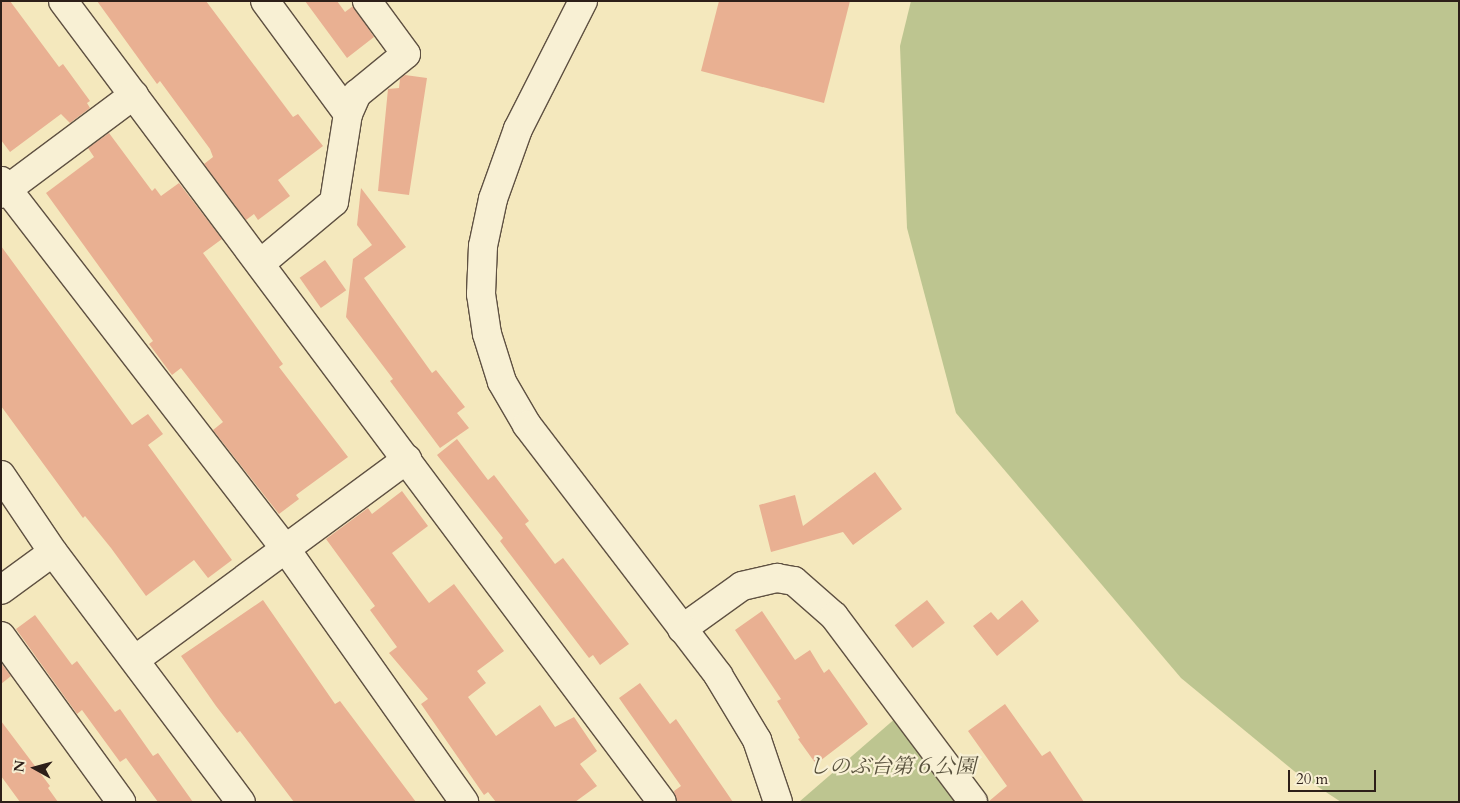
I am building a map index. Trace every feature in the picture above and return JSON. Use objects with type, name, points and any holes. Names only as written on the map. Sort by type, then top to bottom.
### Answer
[{"type":"street","points":[[63,1],[261,263],[662,802]]},
{"type":"street","points":[[265,1],[348,114]]},
{"type":"street","points":[[261,263],[334,202],[348,114],[357,94],[406,54],[367,1]]},
{"type":"street","points":[[583,1],[518,129],[493,199],[483,256],[482,294],[487,334],[502,382],[527,425],[718,675],[757,740],[778,802]]},
{"type":"street","points":[[134,95],[3,189],[286,548],[464,802]]},
{"type":"street","points":[[136,659],[407,459]]},
{"type":"street","points":[[1,475],[53,552],[136,659],[240,802]]},
{"type":"street","points":[[1,590],[53,552]]},
{"type":"street","points":[[682,629],[742,586],[777,578],[794,581],[834,616],[973,802]]},
{"type":"street","points":[[1,636],[121,802]]},
{"type":"green space","points":[[911,1],[1459,1],[1459,802],[1341,802],[1294,771],[1181,678],[956,413],[907,228],[900,46]]},
{"type":"green space","name":"しのぶ台第６公園","points":[[897,717],[963,802],[799,802]]},
{"type":"building","points":[[1,1],[10,1],[59,67],[63,64],[90,101],[87,103],[90,108],[70,123],[61,114],[10,152],[1,140]]},
{"type":"building","points":[[97,1],[206,1],[293,117],[298,114],[323,146],[278,180],[290,196],[258,220],[254,214],[246,220],[204,164],[213,157],[210,149],[160,81],[157,84]]},
{"type":"building","points":[[305,1],[337,1],[345,12],[353,6],[374,37],[347,58]]},
{"type":"building","points":[[719,1],[850,1],[824,103],[701,71]]},
{"type":"building","points":[[405,75],[427,78],[409,195],[378,191],[388,89],[399,88],[400,79]]},
{"type":"building","points":[[109,133],[152,191],[155,188],[161,196],[179,183],[222,239],[203,253],[283,364],[279,367],[348,457],[296,495],[299,499],[279,514],[213,430],[223,422],[181,368],[172,375],[149,344],[153,341],[46,193],[94,157],[88,148]]},
{"type":"building","points":[[361,188],[406,247],[364,278],[432,373],[436,370],[465,407],[457,413],[469,428],[440,448],[390,381],[393,379],[346,317],[353,259],[372,245],[357,225]]},
{"type":"building","points":[[1,246],[132,425],[148,414],[163,434],[148,445],[232,560],[208,578],[194,560],[146,596],[111,548],[85,516],[83,518],[1,406]]},
{"type":"building","points":[[325,260],[346,290],[321,308],[300,278]]},
{"type":"building","points":[[457,439],[488,480],[494,475],[529,521],[525,524],[555,564],[563,558],[629,644],[600,665],[593,655],[589,658],[500,541],[503,538],[437,455]]},
{"type":"building","points":[[875,472],[902,509],[853,545],[843,532],[771,552],[759,505],[795,495],[803,526]]},
{"type":"building","points":[[402,491],[428,526],[392,553],[429,603],[454,584],[504,651],[477,671],[486,683],[468,697],[496,736],[540,705],[555,727],[574,717],[597,751],[580,764],[597,786],[575,802],[496,802],[488,792],[484,795],[421,704],[428,699],[389,653],[397,647],[370,610],[375,606],[326,539],[368,508],[372,514]]},
{"type":"building","points":[[263,600],[335,704],[340,701],[416,802],[294,802],[240,731],[237,733],[216,706],[181,656]]},
{"type":"building","points":[[927,600],[945,623],[913,648],[895,625]]},
{"type":"building","points":[[1022,600],[1039,621],[997,656],[973,626],[991,612],[998,620]]},
{"type":"building","points":[[762,611],[795,660],[810,650],[824,673],[829,669],[868,724],[816,764],[798,739],[800,738],[777,701],[781,699],[735,630]]},
{"type":"building","points":[[35,615],[72,665],[77,661],[115,712],[120,709],[153,756],[158,753],[193,802],[158,802],[126,758],[120,762],[82,710],[77,714],[16,629]]},
{"type":"building","points":[[1,663],[11,676],[1,684]]},
{"type":"building","points":[[640,683],[670,724],[676,719],[733,802],[677,802],[674,791],[681,786],[619,698]]},
{"type":"building","points":[[1005,704],[1042,756],[1050,751],[1084,802],[988,802],[1007,786],[968,731]]},
{"type":"building","points":[[1,721],[50,786],[48,788],[58,802],[20,802],[1,776]]}]
